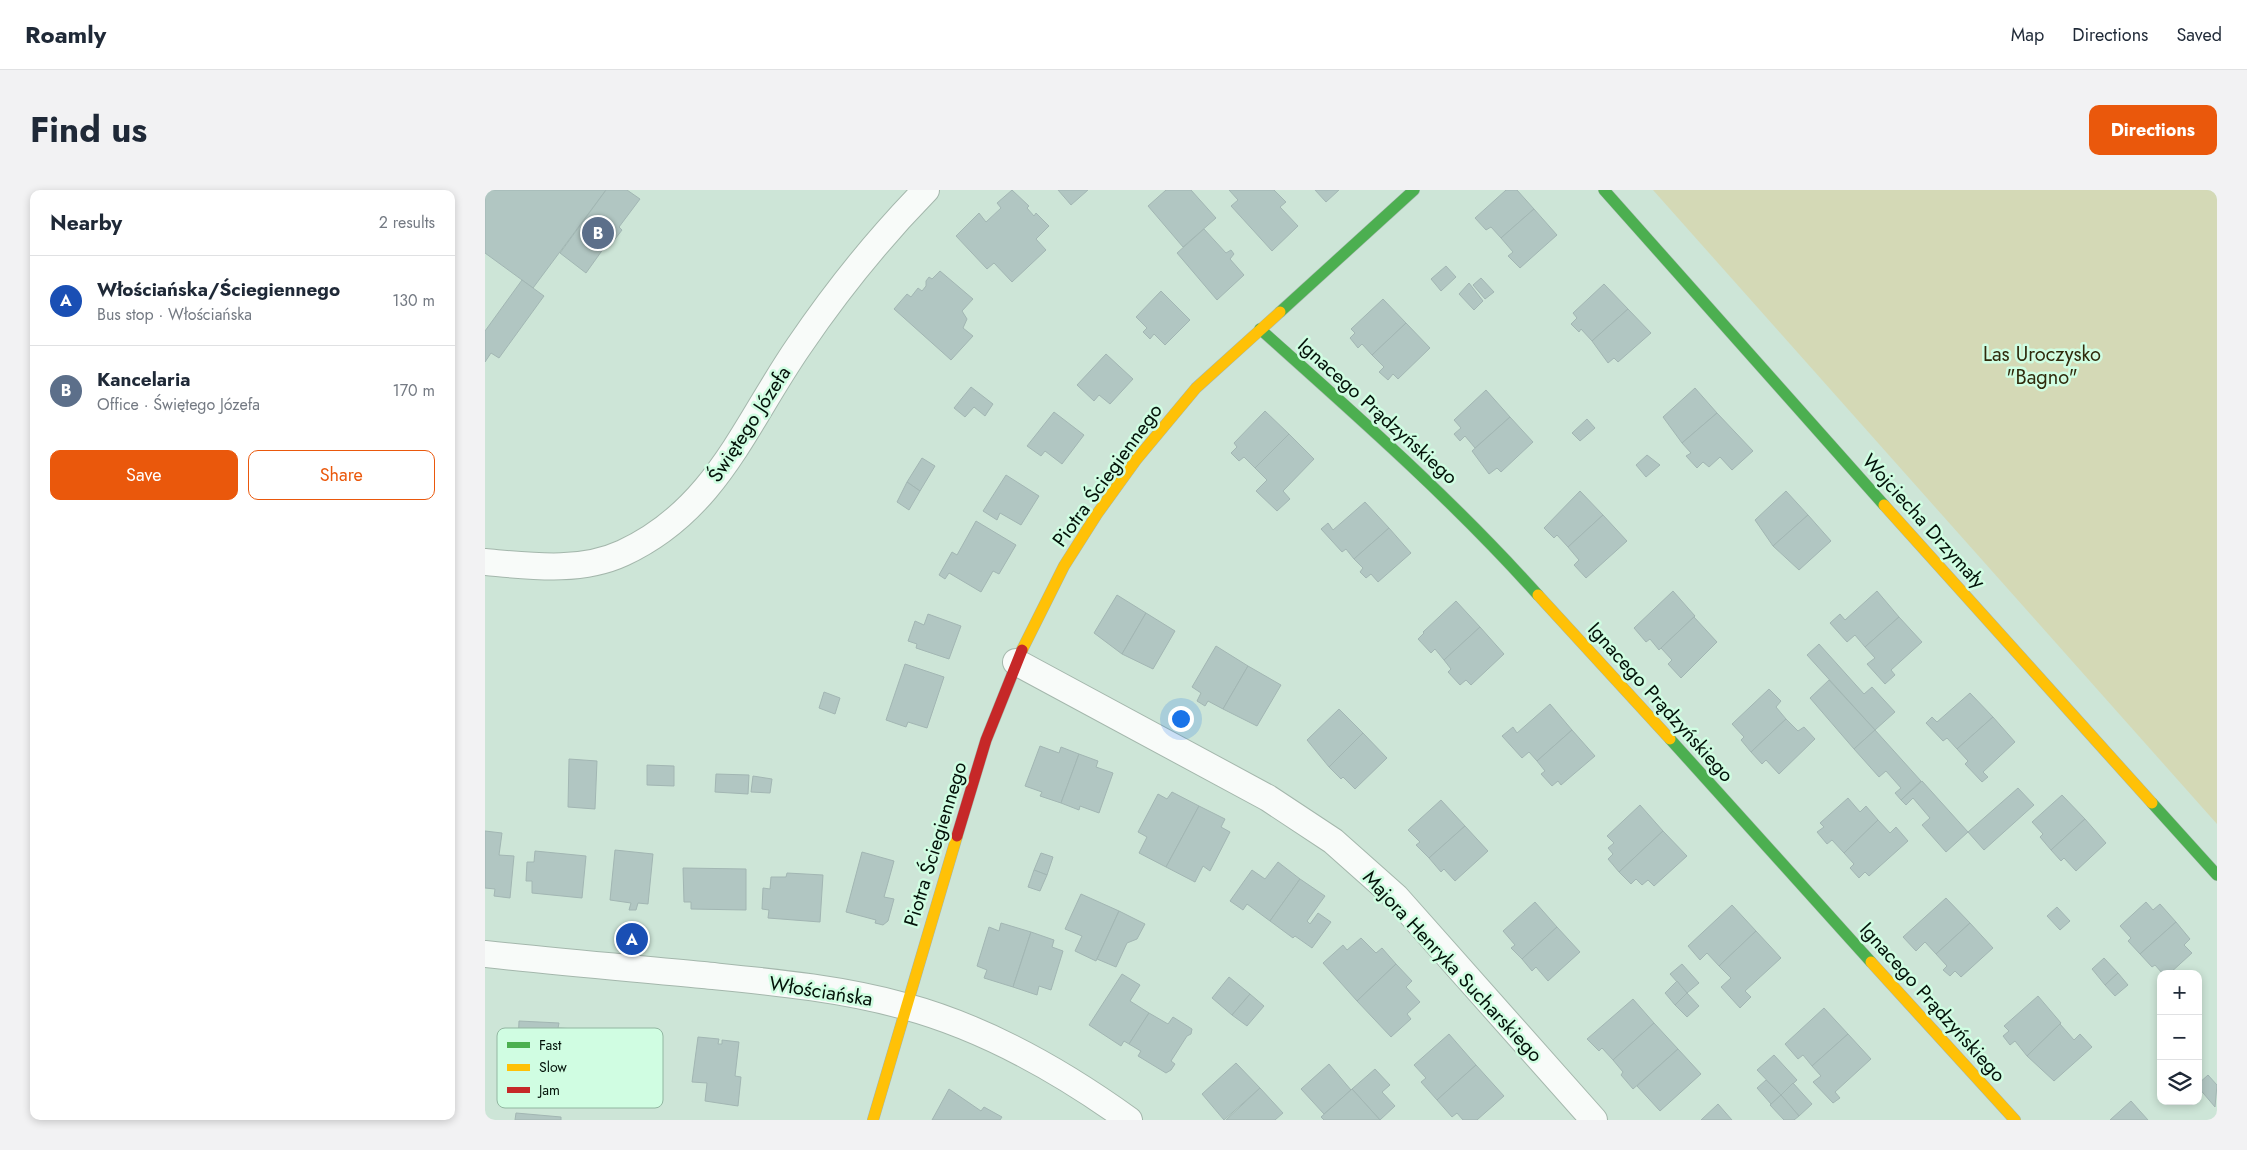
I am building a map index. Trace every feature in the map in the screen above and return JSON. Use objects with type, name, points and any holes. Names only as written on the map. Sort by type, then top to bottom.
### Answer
[{"type":"street","name":"Świętego Józefa","points":[[485,562],[548,567],[588,564],[622,554],[663,531],[693,504],[719,476],[771,388],[850,274],[925,190]]},
{"type":"street","name":"Piotra Ściegiennego","points":[[873,1120],[986,740],[1016,662],[1063,566],[1125,475],[1196,388],[1414,190]]},
{"type":"street","name":"Wojciecha Drzymały","points":[[1605,190],[1767,376],[2217,875]]},
{"type":"street","name":"Ignacego Prądzyńskiego","points":[[1260,329],[1418,471],[1487,538],[2015,1120]]},
{"type":"street","name":"Majora Henryka Sucharskiego","points":[[1016,662],[1269,798],[1333,841],[1396,898],[1594,1120]]},
{"type":"street","name":"Włościańska","points":[[485,954],[794,984],[906,1006],[964,1027],[1027,1056],[1067,1078],[1129,1120]]},
{"type":"green space","name":"Las Uroczysko \"Bagno\"","points":[[1653,190],[2217,190],[2217,824]]},
{"type":"building","points":[[485,190],[606,190],[533,288],[485,253]]},
{"type":"building","points":[[606,190],[627,190],[640,199],[619,227],[622,230],[609,247],[606,245],[586,273],[560,253]]},
{"type":"building","points":[[1012,190],[1029,206],[1027,208],[1034,216],[1036,213],[1049,226],[1036,239],[1046,250],[1012,282],[994,263],[987,269],[956,236],[979,213],[986,222],[1001,208],[997,203]]},
{"type":"building","points":[[1058,190],[1088,190],[1071,205]]},
{"type":"building","points":[[1166,190],[1191,190],[1216,218],[1183,247],[1148,206]]},
{"type":"building","points":[[1229,190],[1274,190],[1286,202],[1280,207],[1298,226],[1272,251],[1231,206],[1238,200]]},
{"type":"building","points":[[1315,190],[1339,190],[1326,202]]},
{"type":"building","points":[[1506,190],[1517,190],[1534,209],[1501,238],[1491,227],[1486,230],[1475,218]]},
{"type":"building","points":[[1534,209],[1557,235],[1520,268],[1508,256],[1513,252],[1501,238]]},
{"type":"building","points":[[1204,229],[1226,253],[1231,250],[1234,254],[1230,259],[1244,275],[1217,300],[1177,253]]},
{"type":"building","points":[[1446,266],[1456,277],[1441,291],[1431,279]]},
{"type":"building","points":[[940,271],[973,299],[962,311],[967,319],[963,328],[973,336],[951,360],[894,309],[907,294],[911,297],[918,288],[922,291],[929,277],[932,279]]},
{"type":"building","points":[[1481,278],[1494,292],[1485,299],[1473,285]]},
{"type":"building","points":[[522,280],[544,296],[499,358],[491,353],[485,362],[485,331]]},
{"type":"building","points":[[1469,283],[1483,301],[1474,310],[1459,294]]},
{"type":"building","points":[[1604,284],[1628,309],[1592,341],[1581,329],[1579,332],[1571,324],[1577,318],[1573,313]]},
{"type":"building","points":[[1161,291],[1190,320],[1165,345],[1154,334],[1150,339],[1143,332],[1147,328],[1136,317]]},
{"type":"building","points":[[1383,299],[1406,323],[1372,355],[1362,344],[1358,348],[1350,338],[1355,333],[1351,329]]},
{"type":"building","points":[[1628,309],[1651,333],[1618,362],[1614,358],[1608,363],[1592,341]]},
{"type":"building","points":[[1406,323],[1430,348],[1398,379],[1393,374],[1388,380],[1379,372],[1384,367],[1372,355]]},
{"type":"building","points":[[1106,354],[1133,379],[1110,404],[1099,395],[1094,401],[1077,385]]},
{"type":"building","points":[[971,387],[993,404],[985,416],[974,407],[965,417],[954,408]]},
{"type":"building","points":[[1695,388],[1717,413],[1682,443],[1663,417]]},
{"type":"building","points":[[1486,390],[1510,417],[1475,448],[1465,436],[1460,441],[1454,434],[1461,428],[1454,420]]},
{"type":"building","points":[[1265,411],[1289,434],[1255,468],[1244,457],[1239,461],[1231,453],[1237,447],[1234,443]]},
{"type":"building","points":[[1054,412],[1084,435],[1062,464],[1045,451],[1041,456],[1027,446]]},
{"type":"building","points":[[1717,413],[1753,451],[1732,470],[1720,457],[1709,467],[1703,462],[1697,468],[1686,456],[1691,453],[1682,443]]},
{"type":"building","points":[[1510,417],[1533,442],[1501,472],[1497,468],[1489,474],[1472,451]]},
{"type":"building","points":[[1587,419],[1595,428],[1580,441],[1572,433]]},
{"type":"building","points":[[1289,434],[1314,459],[1283,491],[1290,499],[1277,511],[1256,491],[1267,480],[1255,468]]},
{"type":"building","points":[[1647,455],[1660,465],[1646,477],[1636,465]]},
{"type":"building","points":[[922,458],[935,466],[920,491],[907,482]]},
{"type":"building","points":[[1006,475],[1039,496],[1021,525],[1000,513],[997,520],[983,511]]},
{"type":"building","points":[[907,482],[920,491],[909,510],[897,502]]},
{"type":"building","points":[[1580,491],[1603,515],[1568,547],[1557,535],[1554,538],[1544,528]]},
{"type":"building","points":[[1786,491],[1808,515],[1773,546],[1755,520]]},
{"type":"building","points":[[1365,502],[1389,528],[1354,559],[1346,549],[1342,552],[1321,529],[1328,523],[1333,530]]},
{"type":"building","points":[[1603,515],[1627,541],[1586,578],[1574,565],[1579,560],[1568,547]]},
{"type":"building","points":[[1808,515],[1831,541],[1799,570],[1773,546]]},
{"type":"building","points":[[976,521],[1016,545],[999,574],[993,571],[981,592],[949,573],[945,579],[939,575],[952,552],[957,555]]},
{"type":"building","points":[[1389,528],[1411,553],[1378,582],[1371,574],[1366,578],[1360,572],[1363,568],[1354,559]]},
{"type":"building","points":[[1673,591],[1695,616],[1659,650],[1650,639],[1646,642],[1634,628]]},
{"type":"building","points":[[1877,591],[1899,617],[1865,647],[1855,635],[1847,642],[1830,623],[1840,614],[1845,620]]},
{"type":"building","points":[[1117,595],[1146,613],[1122,654],[1094,633]]},
{"type":"building","points":[[1456,601],[1480,627],[1444,660],[1435,649],[1431,653],[1418,639]]},
{"type":"building","points":[[1146,613],[1175,631],[1153,669],[1122,654]]},
{"type":"building","points":[[928,614],[961,626],[949,659],[916,648],[917,644],[908,641],[915,621],[924,625]]},
{"type":"building","points":[[1694,617],[1717,642],[1681,678],[1668,664],[1672,660],[1661,648]]},
{"type":"building","points":[[1899,617],[1922,642],[1891,670],[1895,675],[1885,684],[1867,664],[1875,658],[1865,647]]},
{"type":"building","points":[[1480,627],[1504,654],[1471,685],[1466,680],[1460,685],[1448,672],[1451,669],[1444,660]]},
{"type":"building","points":[[1819,644],[1864,694],[1872,687],[1895,712],[1875,730],[1807,655]]},
{"type":"building","points":[[1216,646],[1248,666],[1223,709],[1208,701],[1205,706],[1197,701],[1201,693],[1192,687]]},
{"type":"building","points":[[905,664],[944,677],[927,728],[908,722],[906,727],[886,720]]},
{"type":"building","points":[[1248,666],[1281,685],[1257,726],[1223,709]]},
{"type":"building","points":[[1829,680],[1875,730],[1854,749],[1810,698]]},
{"type":"building","points":[[1769,689],[1781,701],[1776,707],[1786,719],[1751,752],[1741,740],[1744,737],[1732,724]]},
{"type":"building","points":[[824,692],[840,698],[835,714],[819,708]]},
{"type":"building","points":[[1970,693],[1993,717],[1957,749],[1947,738],[1943,741],[1926,723],[1932,717],[1937,722]]},
{"type":"building","points":[[1550,704],[1572,730],[1537,761],[1529,752],[1522,758],[1502,736],[1513,727],[1517,733]]},
{"type":"building","points":[[1339,709],[1363,733],[1329,767],[1307,740]]},
{"type":"building","points":[[1993,717],[2015,742],[1983,772],[1988,777],[1982,782],[1965,764],[1968,761],[1957,749]]},
{"type":"building","points":[[1786,719],[1798,731],[1804,727],[1815,739],[1779,774],[1766,760],[1762,764],[1751,752]]},
{"type":"building","points":[[1572,730],[1595,756],[1561,785],[1558,781],[1552,786],[1541,774],[1545,771],[1537,761]]},
{"type":"building","points":[[1875,730],[1921,781],[1901,800],[1895,793],[1901,788],[1886,771],[1879,777],[1854,749]]},
{"type":"building","points":[[1363,733],[1387,758],[1355,789],[1329,767]]},
{"type":"building","points":[[1040,746],[1059,753],[1061,747],[1079,754],[1061,803],[1040,796],[1042,792],[1025,786]]},
{"type":"building","points":[[1079,754],[1098,761],[1096,767],[1113,773],[1099,813],[1080,806],[1079,810],[1061,803]]},
{"type":"building","points":[[569,759],[597,761],[595,809],[568,807]]},
{"type":"building","points":[[647,765],[674,766],[674,786],[647,785]]},
{"type":"building","points":[[716,774],[749,775],[748,794],[715,792]]},
{"type":"building","points":[[753,776],[772,779],[770,793],[751,792]]},
{"type":"building","points":[[1922,781],[1968,832],[1946,852],[1922,825],[1930,818],[1913,798],[1906,805],[1901,800]]},
{"type":"building","points":[[2018,788],[2034,805],[1984,850],[1968,832]]},
{"type":"building","points":[[1172,792],[1199,806],[1166,867],[1139,853],[1147,837],[1138,832],[1158,794],[1167,799]]},
{"type":"building","points":[[2062,795],[2085,819],[2051,850],[2040,837],[2043,834],[2032,822]]},
{"type":"building","points":[[1848,798],[1860,812],[1866,806],[1878,820],[1844,853],[1832,840],[1827,844],[1817,832],[1824,827],[1820,823]]},
{"type":"building","points":[[1441,800],[1465,826],[1429,858],[1416,845],[1420,842],[1408,830]]},
{"type":"building","points":[[1640,805],[1663,831],[1619,872],[1608,859],[1613,854],[1608,848],[1614,843],[1607,836]]},
{"type":"building","points":[[1199,806],[1225,819],[1221,827],[1230,832],[1210,871],[1203,866],[1195,882],[1166,867]]},
{"type":"building","points":[[2085,819],[2106,843],[2076,871],[2064,858],[2061,861],[2051,850]]},
{"type":"building","points":[[1878,820],[1890,833],[1896,827],[1908,841],[1869,876],[1865,872],[1859,878],[1850,868],[1854,864],[1844,853]]},
{"type":"building","points":[[1465,826],[1488,851],[1455,881],[1444,869],[1441,872],[1429,858]]},
{"type":"building","points":[[485,831],[502,833],[499,855],[514,856],[510,898],[494,896],[495,889],[485,888]]},
{"type":"building","points":[[1663,831],[1687,856],[1654,886],[1648,880],[1642,885],[1636,879],[1631,884],[1619,872]]},
{"type":"building","points":[[615,850],[653,854],[648,904],[638,903],[636,910],[629,910],[631,903],[610,900]]},
{"type":"building","points":[[535,851],[586,856],[582,898],[532,893],[532,881],[526,881],[527,862],[534,862]]},
{"type":"building","points":[[862,852],[894,861],[884,897],[894,899],[888,921],[883,925],[875,923],[876,920],[846,912]]},
{"type":"building","points":[[1041,853],[1053,857],[1047,875],[1034,870]]},
{"type":"building","points":[[1278,862],[1300,879],[1270,921],[1247,904],[1243,910],[1230,901],[1252,870],[1265,879]]},
{"type":"building","points":[[683,868],[746,869],[746,910],[691,909],[691,902],[684,902]]},
{"type":"building","points":[[1034,870],[1047,875],[1040,891],[1028,887]]},
{"type":"building","points":[[787,873],[823,875],[820,922],[768,918],[769,910],[762,909],[763,888],[770,889],[771,877],[786,877]]},
{"type":"building","points":[[1300,879],[1325,896],[1307,921],[1310,924],[1318,913],[1331,922],[1312,948],[1295,936],[1293,938],[1270,921]]},
{"type":"building","points":[[1081,894],[1119,911],[1096,961],[1075,951],[1082,936],[1065,929]]},
{"type":"building","points":[[1946,898],[1970,923],[1936,954],[1925,942],[1916,951],[1903,937]]},
{"type":"building","points":[[1535,902],[1557,927],[1522,959],[1511,948],[1515,945],[1503,931]]},
{"type":"building","points":[[2146,902],[2153,910],[2160,904],[2176,922],[2140,954],[2128,941],[2131,938],[2120,926]]},
{"type":"building","points":[[1732,905],[1756,931],[1719,966],[1707,953],[1700,960],[1688,946]]},
{"type":"building","points":[[2057,907],[2070,921],[2060,930],[2047,916]]},
{"type":"building","points":[[1119,911],[1145,924],[1137,939],[1127,943],[1116,967],[1097,959]]},
{"type":"building","points":[[2176,922],[2190,939],[2184,945],[2192,953],[2173,970],[2159,970],[2155,965],[2152,967],[2140,954]]},
{"type":"building","points":[[1001,923],[1031,932],[1013,987],[984,978],[987,970],[977,966],[989,927],[999,931]]},
{"type":"building","points":[[1970,923],[1993,948],[1961,977],[1955,971],[1950,976],[1943,970],[1947,966],[1936,954]]},
{"type":"building","points":[[1557,927],[1580,952],[1548,981],[1536,967],[1532,971],[1522,959]]},
{"type":"building","points":[[1756,931],[1781,958],[1745,991],[1751,997],[1740,1008],[1721,987],[1731,978],[1719,966]]},
{"type":"building","points":[[1031,932],[1054,940],[1052,947],[1063,951],[1051,990],[1039,986],[1037,995],[1013,987]]},
{"type":"building","points":[[1361,938],[1376,953],[1382,948],[1396,964],[1357,1001],[1323,963],[1343,945],[1347,950]]},
{"type":"building","points":[[2104,958],[2118,973],[2105,985],[2092,969]]},
{"type":"building","points":[[1396,964],[1412,981],[1406,987],[1420,1002],[1407,1014],[1411,1019],[1391,1037],[1357,1001]]},
{"type":"building","points":[[1682,964],[1699,983],[1687,993],[1670,974]]},
{"type":"building","points":[[2118,973],[2128,985],[2115,996],[2105,985]]},
{"type":"building","points":[[1122,974],[1140,985],[1130,1001],[1149,1013],[1129,1044],[1124,1041],[1121,1046],[1089,1025]]},
{"type":"building","points":[[1229,977],[1250,994],[1232,1015],[1212,998]]},
{"type":"building","points":[[1677,981],[1687,993],[1675,1005],[1665,993]]},
{"type":"building","points":[[1687,993],[1699,1006],[1687,1017],[1675,1005]]},
{"type":"building","points":[[1250,994],[1264,1006],[1247,1026],[1232,1015]]},
{"type":"building","points":[[2038,996],[2061,1023],[2027,1056],[2015,1041],[2010,1045],[2003,1036],[2009,1031],[2004,1026]]},
{"type":"building","points":[[1633,999],[1654,1023],[1613,1060],[1602,1048],[1599,1051],[1587,1039]]},
{"type":"building","points":[[1824,1008],[1848,1034],[1812,1066],[1803,1055],[1798,1059],[1785,1044]]},
{"type":"building","points":[[1149,1013],[1168,1024],[1173,1017],[1192,1029],[1191,1034],[1187,1036],[1171,1061],[1175,1064],[1166,1073],[1138,1056],[1141,1051],[1129,1044]]},
{"type":"building","points":[[519,1021],[559,1023],[558,1028],[519,1028]]},
{"type":"building","points":[[1654,1023],[1678,1049],[1633,1089],[1621,1075],[1623,1072],[1613,1060]]},
{"type":"building","points":[[2060,1024],[2074,1040],[2080,1034],[2092,1047],[2054,1081],[2027,1056]]},
{"type":"building","points":[[1449,1034],[1476,1065],[1437,1100],[1421,1082],[1426,1078],[1414,1065]]},
{"type":"building","points":[[1848,1034],[1871,1059],[1835,1092],[1840,1098],[1833,1103],[1813,1082],[1821,1076],[1812,1066]]},
{"type":"building","points":[[698,1037],[719,1039],[718,1044],[722,1044],[722,1040],[739,1042],[735,1076],[741,1077],[738,1106],[705,1101],[707,1083],[692,1082]]},
{"type":"building","points":[[1678,1049],[1701,1074],[1660,1111],[1637,1086]]},
{"type":"building","points":[[1774,1055],[1797,1080],[1781,1095],[1757,1070]]},
{"type":"building","points":[[1236,1063],[1260,1088],[1224,1120],[1202,1094]]},
{"type":"building","points":[[1329,1064],[1351,1090],[1324,1114],[1301,1089]]},
{"type":"building","points":[[1476,1065],[1504,1096],[1477,1120],[1463,1120],[1457,1113],[1452,1117],[1437,1100]]},
{"type":"building","points":[[1375,1069],[1390,1085],[1382,1092],[1395,1106],[1380,1120],[1352,1089]]},
{"type":"building","points":[[2208,1075],[2217,1085],[2215,1107],[2202,1092],[2202,1080]]},
{"type":"building","points":[[1766,1080],[1781,1095],[1771,1104],[1757,1088]]},
{"type":"building","points":[[1793,1083],[1812,1104],[1799,1116],[1781,1095]]},
{"type":"building","points":[[1260,1088],[1283,1113],[1275,1120],[1226,1120]]},
{"type":"building","points":[[949,1089],[981,1111],[984,1107],[1002,1117],[1000,1120],[932,1120]]},
{"type":"building","points":[[1352,1089],[1380,1120],[1324,1120],[1321,1117]]},
{"type":"building","points":[[1781,1095],[1799,1116],[1794,1120],[1784,1120],[1770,1105]]},
{"type":"building","points":[[2131,1101],[2148,1120],[2110,1120]]},
{"type":"building","points":[[1718,1104],[1732,1120],[1701,1120]]},
{"type":"building","points":[[516,1113],[561,1117],[561,1120],[515,1120]]},
{"type":"traffic: fast","points":[[1280,312],[1414,190]]},
{"type":"traffic: fast","points":[[1604,190],[1884,505]]},
{"type":"traffic: fast","points":[[1260,329],[1438,491],[1538,595]]},
{"type":"traffic: fast","points":[[1670,739],[1871,962]]},
{"type":"traffic: fast","points":[[2152,803],[2217,875]]},
{"type":"traffic: slow","points":[[1022,650],[1064,566],[1097,514],[1136,460],[1196,388],[1280,312]]},
{"type":"traffic: slow","points":[[1884,505],[2152,803]]},
{"type":"traffic: slow","points":[[1538,595],[1670,739]]},
{"type":"traffic: slow","points":[[873,1120],[957,836]]},
{"type":"traffic: slow","points":[[1871,962],[2015,1120]]},
{"type":"traffic: jam","points":[[957,836],[986,740],[1022,650]]},
{"type":"place","name":"Kancelaria","points":[[598,233]]},
{"type":"place","name":"Włościańska/Ściegiennego","points":[[632,939]]}]
